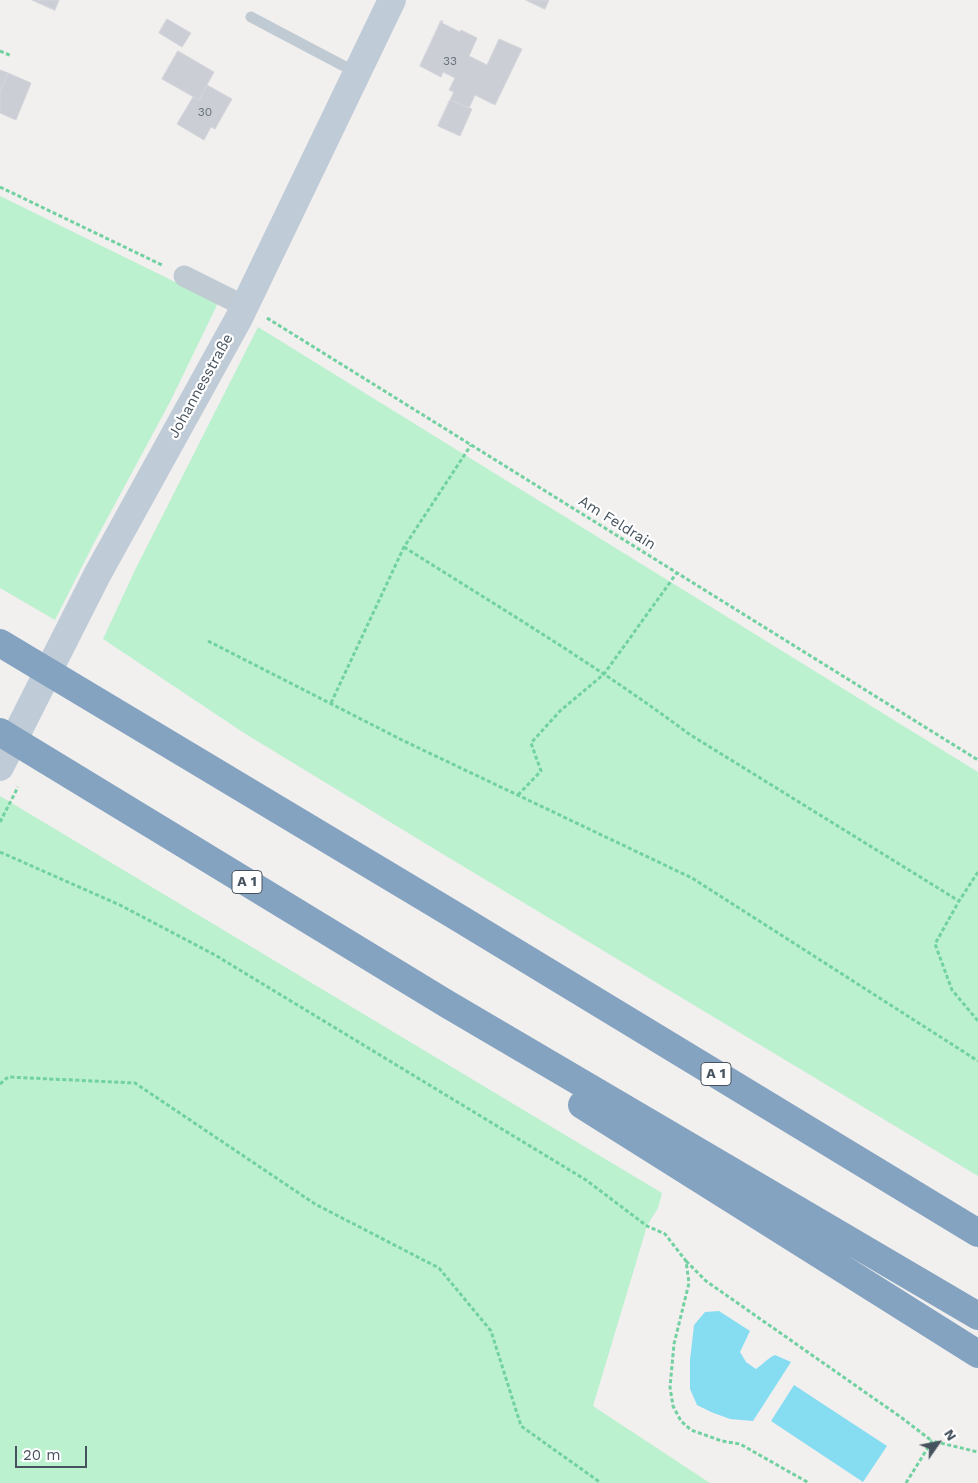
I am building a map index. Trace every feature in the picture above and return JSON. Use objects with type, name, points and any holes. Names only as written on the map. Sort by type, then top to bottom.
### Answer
[{"type":"highway","name":"A 1","points":[[0,643],[454,915],[978,1233]]},
{"type":"highway","name":"A 1","points":[[0,732],[475,1021],[978,1316]]},
{"type":"highway","points":[[475,1021],[488,1046],[978,1354]]},
{"type":"main road","name":"Johannesstraße","points":[[0,768],[90,589],[244,306],[392,0]]},
{"type":"street","points":[[184,276],[244,306]]},
{"type":"lane","points":[[251,17],[357,72]]},
{"type":"path","points":[[0,50],[12,56]]},
{"type":"path","points":[[0,187],[184,276]]},
{"type":"path","name":"Am Feldrain","points":[[244,306],[260,314],[978,760]]},
{"type":"path","points":[[331,703],[404,547],[471,445]]},
{"type":"path","points":[[404,547],[604,674],[648,703],[689,734],[959,900]]},
{"type":"path","points":[[518,795],[541,771],[531,743],[560,711],[604,674],[676,574]]},
{"type":"path","points":[[208,641],[404,741],[692,878],[978,1060]]},
{"type":"path","points":[[0,852],[120,905],[215,955],[586,1180],[647,1226],[665,1234],[686,1261],[706,1281],[932,1441],[978,1452]]},
{"type":"path","points":[[978,872],[959,900],[934,944],[952,990],[978,1022]]},
{"type":"path","points":[[0,1084],[8,1077],[135,1083],[315,1204],[439,1268],[491,1331],[520,1426],[601,1483]]},
{"type":"path","points":[[686,1261],[688,1282],[674,1344],[670,1387],[673,1406],[681,1421],[691,1430],[722,1441],[740,1444],[809,1483]]},
{"type":"path","points":[[906,1483],[932,1441]]},
{"type":"green space","points":[[0,196],[218,303],[170,402],[55,620],[0,588]]},
{"type":"green space","points":[[258,327],[978,772],[978,1176],[244,733],[103,639],[135,570]]},
{"type":"green space","points":[[0,796],[662,1193],[658,1208],[647,1226],[593,1406],[710,1483],[0,1483]]},
{"type":"water","points":[[719,1311],[750,1331],[740,1352],[746,1362],[756,1369],[775,1355],[791,1362],[753,1421],[730,1419],[697,1405],[690,1389],[690,1360],[694,1325],[705,1312]]},
{"type":"water","points":[[794,1385],[887,1446],[863,1482],[771,1421]]},
{"type":"building","points":[[32,0],[59,0],[55,10]]},
{"type":"building","points":[[526,0],[549,0],[545,9]]},
{"type":"building","points":[[167,19],[191,33],[182,47],[159,33]]},
{"type":"building","points":[[441,21],[460,32],[461,30],[477,38],[469,56],[487,65],[499,39],[522,49],[495,105],[475,95],[469,108],[450,100],[454,92],[449,90],[455,78],[443,72],[441,77],[420,66]]},
{"type":"building","points":[[178,51],[214,72],[199,100],[162,79]]},
{"type":"building","points":[[0,70],[8,73],[0,93]]},
{"type":"building","points":[[8,73],[31,83],[16,120],[0,113],[0,93]]},
{"type":"building","points":[[207,85],[232,99],[215,129],[211,127],[204,140],[177,124],[193,97],[199,100]]},
{"type":"building","points":[[450,100],[472,109],[460,136],[438,126]]}]
